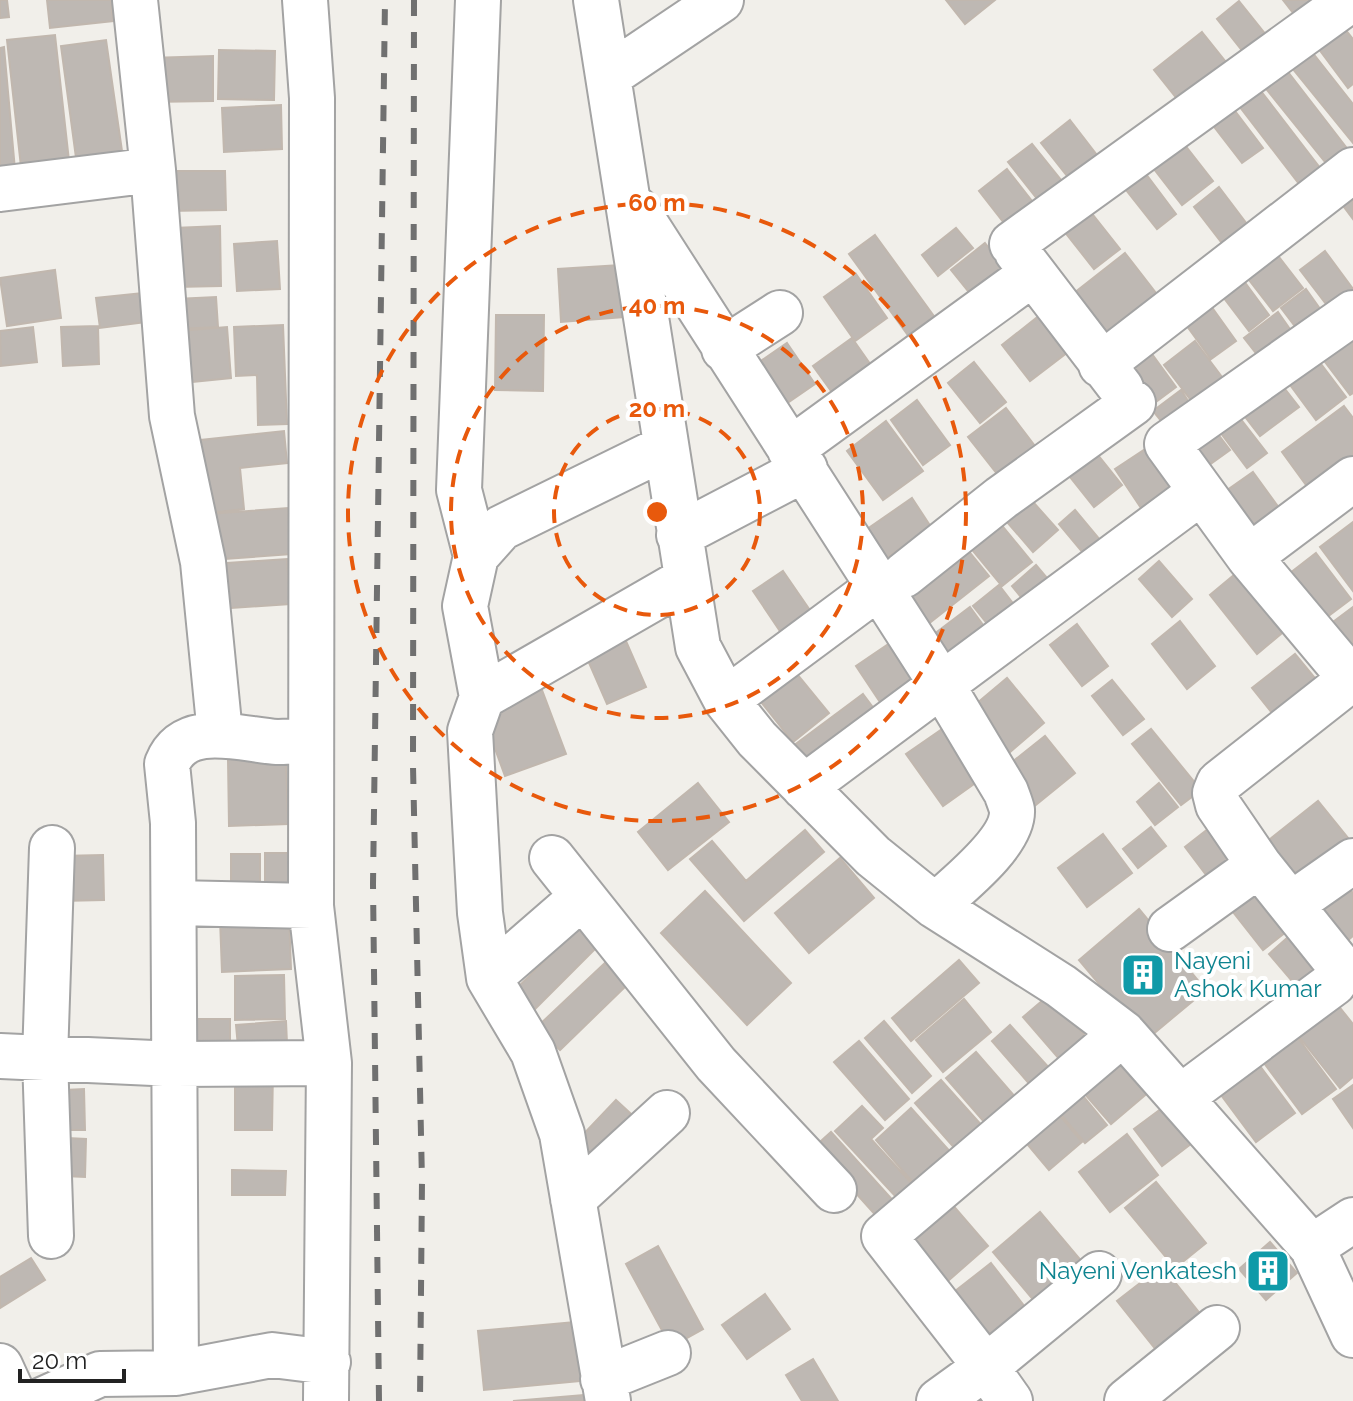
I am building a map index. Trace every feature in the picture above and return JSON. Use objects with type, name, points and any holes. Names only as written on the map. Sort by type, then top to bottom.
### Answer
[{"type":"street","points":[[135,0],[153,170],[172,416],[203,562],[220,734]]},
{"type":"street","points":[[40,1401],[100,1374],[152,1382],[272,1355],[327,1382],[329,1063],[311,906],[312,98],[305,0]]},
{"type":"street","points":[[478,0],[459,490],[476,556],[465,606],[482,697],[470,731],[480,913],[489,978],[533,1052],[562,1134],[605,1390],[668,1353]]},
{"type":"street","points":[[596,0],[664,448],[698,647],[726,700],[757,739],[873,856],[935,906],[1061,986],[1123,1033],[1312,1247],[1353,1335]]},
{"type":"street","points":[[608,76],[721,0]]},
{"type":"street","points":[[679,535],[798,460],[1014,247],[1350,0]]},
{"type":"street","points":[[0,189],[153,170]]},
{"type":"street","points":[[1101,365],[1353,170]]},
{"type":"street","points":[[628,197],[798,460],[890,582],[942,685],[1006,792],[1012,811],[1008,828],[990,855],[935,906]]},
{"type":"street","points":[[1014,247],[1101,365],[1167,444],[1249,557],[1352,680],[1219,783],[1215,793],[1218,805],[1259,865],[1293,903],[1335,960],[1339,971],[1334,983],[1181,1097]]},
{"type":"street","points":[[724,349],[780,313]]},
{"type":"street","points":[[1167,444],[1353,313]]},
{"type":"street","points":[[726,700],[1133,403]]},
{"type":"street","points":[[476,556],[501,528],[664,448]]},
{"type":"street","points":[[1249,557],[1353,479]]},
{"type":"street","points":[[804,787],[1201,492]]},
{"type":"street","points":[[482,697],[687,579]]},
{"type":"street","points":[[152,1382],[175,1064],[174,903],[167,764],[185,743],[220,734],[276,742],[310,740]]},
{"type":"street","points":[[51,1236],[45,1058],[52,848]]},
{"type":"street","points":[[552,858],[716,1064],[834,1190]]},
{"type":"street","points":[[1293,903],[1353,861]]},
{"type":"street","points":[[1170,929],[1259,865]]},
{"type":"street","points":[[489,978],[582,897]]},
{"type":"street","points":[[174,903],[311,906]]},
{"type":"street","points":[[998,1384],[884,1236],[1123,1033]]},
{"type":"street","points":[[0,1056],[175,1064],[329,1063]]},
{"type":"street","points":[[573,1199],[667,1113]]},
{"type":"street","points":[[1312,1247],[1353,1220]]},
{"type":"street","points":[[939,1401],[998,1384],[1099,1274]]},
{"type":"street","points":[[1127,1401],[1217,1328]]},
{"type":"street","points":[[0,1366],[16,1401]]},
{"type":"building","points":[[0,0],[7,0],[9,17],[0,18]]},
{"type":"building","points":[[47,0],[111,0],[113,21],[50,28]]},
{"type":"building","points":[[946,0],[995,0],[965,24]]},
{"type":"building","points":[[1283,0],[1310,0],[1317,10],[1301,23]]},
{"type":"building","points":[[1239,1],[1275,46],[1252,63],[1217,19]]},
{"type":"building","points":[[1344,28],[1353,39],[1353,84],[1348,88],[1318,48]]},
{"type":"building","points":[[1202,32],[1234,72],[1186,110],[1154,70]]},
{"type":"building","points":[[55,35],[70,170],[22,176],[7,40]]},
{"type":"building","points":[[106,40],[123,158],[77,165],[61,46]]},
{"type":"building","points":[[4,47],[15,170],[0,172],[0,48]]},
{"type":"building","points":[[219,50],[275,51],[274,100],[218,99]]},
{"type":"building","points":[[1312,52],[1353,104],[1353,143],[1292,68]]},
{"type":"building","points":[[213,56],[213,101],[150,102],[150,58]]},
{"type":"building","points":[[1285,68],[1346,147],[1325,162],[1263,85]]},
{"type":"building","points":[[1257,86],[1324,173],[1303,189],[1236,102]]},
{"type":"building","points":[[1229,103],[1263,148],[1242,163],[1208,119]]},
{"type":"building","points":[[281,105],[282,149],[224,152],[222,108]]},
{"type":"building","points":[[1070,120],[1107,168],[1079,191],[1041,143]]},
{"type":"building","points":[[1181,140],[1213,181],[1182,205],[1150,164]]},
{"type":"building","points":[[1032,144],[1070,191],[1046,210],[1008,162]]},
{"type":"building","points":[[1007,169],[1043,215],[1015,237],[979,191]]},
{"type":"building","points":[[166,171],[225,171],[226,210],[167,211]]},
{"type":"building","points":[[1146,174],[1176,214],[1157,229],[1126,190]]},
{"type":"building","points":[[1353,181],[1353,219],[1335,195]]},
{"type":"building","points":[[1219,187],[1250,228],[1225,247],[1194,207]]},
{"type":"building","points":[[1086,206],[1120,249],[1094,269],[1060,226]]},
{"type":"building","points":[[220,226],[221,286],[175,287],[174,228]]},
{"type":"building","points":[[956,228],[973,248],[938,276],[922,255]]},
{"type":"building","points":[[875,235],[944,330],[918,349],[849,254]]},
{"type":"building","points":[[277,241],[280,289],[237,291],[234,244]]},
{"type":"building","points":[[985,243],[1015,281],[981,307],[951,270]]},
{"type":"building","points":[[1272,248],[1303,288],[1273,311],[1242,271]]},
{"type":"building","points":[[1325,251],[1353,289],[1353,304],[1336,317],[1300,270]]},
{"type":"building","points":[[1125,253],[1163,302],[1105,345],[1069,297]]},
{"type":"building","points":[[620,265],[624,317],[561,322],[558,269]]},
{"type":"building","points":[[55,270],[61,318],[7,326],[0,278]]},
{"type":"building","points":[[1238,273],[1269,315],[1249,331],[1217,289]]},
{"type":"building","points":[[856,274],[887,318],[855,341],[824,297]]},
{"type":"building","points":[[1306,289],[1328,320],[1304,338],[1281,308]]},
{"type":"building","points":[[152,292],[155,321],[100,328],[96,298]]},
{"type":"building","points":[[216,297],[218,327],[177,329],[176,299]]},
{"type":"building","points":[[1206,299],[1236,341],[1211,359],[1181,318]]},
{"type":"building","points":[[1278,312],[1299,342],[1266,366],[1244,338]]},
{"type":"building","points":[[496,315],[544,315],[543,391],[495,390]]},
{"type":"building","points":[[1040,315],[1068,352],[1030,381],[1002,345]]},
{"type":"building","points":[[283,325],[287,424],[258,425],[257,375],[236,376],[234,327]]},
{"type":"building","points":[[98,326],[99,364],[63,366],[61,327]]},
{"type":"building","points":[[33,327],[37,362],[1,366],[0,331]]},
{"type":"building","points":[[227,327],[231,378],[183,383],[179,331]]},
{"type":"building","points":[[1353,329],[1353,393],[1350,395],[1319,354]]},
{"type":"building","points":[[852,338],[880,378],[842,406],[813,366]]},
{"type":"building","points":[[1195,341],[1231,389],[1200,412],[1164,365]]},
{"type":"building","points":[[787,343],[815,384],[780,408],[752,367]]},
{"type":"building","points":[[1144,343],[1176,387],[1149,407],[1116,365]]},
{"type":"building","points":[[1312,352],[1346,397],[1316,420],[1282,374]]},
{"type":"building","points":[[974,362],[1006,402],[980,423],[948,383]]},
{"type":"building","points":[[1278,380],[1299,407],[1260,436],[1239,409]]},
{"type":"building","points":[[1181,390],[1196,413],[1170,432],[1153,411]]},
{"type":"building","points":[[917,400],[950,445],[923,465],[891,420]]},
{"type":"building","points":[[1344,406],[1353,418],[1353,472],[1317,500],[1282,452]]},
{"type":"building","points":[[1006,408],[1035,446],[998,475],[968,437]]},
{"type":"building","points":[[1233,409],[1267,453],[1247,468],[1214,424]]},
{"type":"building","points":[[886,421],[923,471],[883,500],[847,451]]},
{"type":"building","points":[[1208,421],[1230,450],[1202,470],[1181,442]]},
{"type":"building","points":[[284,431],[287,463],[240,468],[244,509],[209,513],[201,440]]},
{"type":"building","points":[[1156,442],[1189,493],[1149,520],[1115,469]]},
{"type":"building","points":[[1094,450],[1122,485],[1094,507],[1066,472]]},
{"type":"building","points":[[1253,472],[1290,523],[1262,544],[1223,493]]},
{"type":"building","points":[[1026,494],[1058,530],[1033,552],[1001,515]]},
{"type":"building","points":[[912,498],[931,527],[876,565],[857,536]]},
{"type":"building","points":[[288,508],[291,554],[211,560],[208,514]]},
{"type":"building","points":[[1075,510],[1110,552],[1094,566],[1059,524]]},
{"type":"building","points":[[994,516],[1032,562],[1002,586],[964,540]]},
{"type":"building","points":[[1353,522],[1353,591],[1320,547]]},
{"type":"building","points":[[966,548],[989,576],[918,632],[896,604]]},
{"type":"building","points":[[1316,553],[1351,599],[1319,623],[1285,577]]},
{"type":"building","points":[[287,559],[290,604],[217,609],[213,564]]},
{"type":"building","points":[[1159,561],[1192,599],[1172,617],[1139,579]]},
{"type":"building","points":[[1036,565],[1057,590],[1032,611],[1012,586]]},
{"type":"building","points":[[1240,570],[1288,628],[1257,654],[1210,595]]},
{"type":"building","points":[[783,571],[816,619],[786,640],[753,591]]},
{"type":"building","points":[[999,585],[1022,615],[997,636],[973,606]]},
{"type":"building","points":[[970,607],[994,640],[945,677],[921,644]]},
{"type":"building","points":[[1353,607],[1353,656],[1329,625]]},
{"type":"building","points":[[1180,621],[1215,666],[1187,689],[1152,644]]},
{"type":"building","points":[[1077,624],[1108,666],[1082,686],[1050,645]]},
{"type":"building","points":[[622,632],[646,687],[607,704],[583,649]]},
{"type":"building","points":[[893,641],[926,689],[888,714],[856,666]]},
{"type":"building","points":[[1295,654],[1324,689],[1280,723],[1252,688]]},
{"type":"building","points":[[792,668],[829,713],[793,742],[757,697]]},
{"type":"building","points":[[1007,678],[1044,723],[1002,759],[964,714]]},
{"type":"building","points":[[1112,680],[1144,719],[1123,735],[1092,696]]},
{"type":"building","points":[[542,690],[566,754],[505,776],[482,713]]},
{"type":"building","points":[[863,694],[881,718],[803,777],[785,752]]},
{"type":"building","points":[[951,723],[988,774],[943,806],[906,754]]},
{"type":"building","points":[[1151,729],[1201,790],[1181,805],[1132,744]]},
{"type":"building","points":[[1045,736],[1075,773],[1032,808],[1002,770]]},
{"type":"building","points":[[286,758],[288,824],[229,826],[228,759]]},
{"type":"building","points":[[698,783],[729,822],[668,870],[638,832]]},
{"type":"building","points":[[1159,783],[1178,807],[1155,825],[1137,802]]},
{"type":"building","points":[[1318,801],[1353,844],[1295,890],[1260,847]]},
{"type":"building","points":[[1217,822],[1248,864],[1216,888],[1185,847]]},
{"type":"building","points":[[1151,827],[1166,846],[1138,868],[1123,849]]},
{"type":"building","points":[[805,830],[824,852],[744,921],[690,859],[712,841],[746,881]]},
{"type":"building","points":[[1103,834],[1132,873],[1087,907],[1058,868]]},
{"type":"building","points":[[265,853],[290,853],[289,903],[265,903]]},
{"type":"building","points":[[231,854],[260,854],[260,901],[231,902]]},
{"type":"building","points":[[103,855],[104,900],[61,901],[60,856]]},
{"type":"building","points":[[840,858],[874,898],[809,953],[775,913]]},
{"type":"building","points":[[1340,877],[1353,893],[1353,936],[1340,947],[1306,905]]},
{"type":"building","points":[[1256,885],[1291,928],[1263,950],[1229,907]]},
{"type":"building","points":[[705,891],[791,983],[747,1025],[661,933]]},
{"type":"building","name":"Nayeni Ashok Kumar","points":[[1139,909],[1206,990],[1146,1040],[1079,960]]},
{"type":"building","points":[[289,916],[291,969],[222,972],[220,919]]},
{"type":"building","points":[[580,926],[599,945],[534,1010],[515,990]]},
{"type":"building","points":[[1296,930],[1332,972],[1304,995],[1269,954]]},
{"type":"building","points":[[959,960],[979,983],[911,1041],[892,1018]]},
{"type":"building","points":[[605,963],[627,985],[560,1050],[537,1027]]},
{"type":"building","points":[[284,975],[285,1019],[235,1020],[235,976]]},
{"type":"building","points":[[1049,995],[1087,1038],[1061,1061],[1023,1017]]},
{"type":"building","points":[[1332,998],[1353,1024],[1353,1077],[1340,1088],[1293,1029]]},
{"type":"building","points":[[964,999],[991,1032],[943,1072],[916,1040]]},
{"type":"building","points":[[182,1019],[230,1019],[230,1048],[183,1049]]},
{"type":"building","points":[[286,1021],[287,1043],[238,1047],[236,1025]]},
{"type":"building","points":[[884,1021],[931,1076],[912,1093],[865,1038]]},
{"type":"building","points":[[1010,1025],[1051,1070],[1032,1087],[992,1041]]},
{"type":"building","points":[[1295,1034],[1336,1089],[1302,1114],[1261,1059]]},
{"type":"building","points":[[859,1041],[909,1099],[885,1120],[834,1062]]},
{"type":"building","points":[[1122,1047],[1156,1086],[1111,1124],[1077,1085]]},
{"type":"building","points":[[976,1052],[1016,1098],[986,1124],[946,1078]]},
{"type":"building","points":[[1260,1066],[1295,1113],[1256,1142],[1221,1095]]},
{"type":"building","points":[[235,1069],[273,1069],[272,1130],[235,1130]]},
{"type":"building","points":[[941,1080],[984,1128],[958,1152],[915,1103]]},
{"type":"building","points":[[1074,1085],[1107,1125],[1085,1143],[1052,1104]]},
{"type":"building","points":[[1353,1085],[1353,1128],[1333,1099]]},
{"type":"building","points":[[84,1089],[85,1130],[66,1130],[65,1090]]},
{"type":"building","points":[[616,1100],[642,1124],[603,1165],[577,1141]]},
{"type":"building","points":[[1169,1103],[1196,1140],[1162,1166],[1134,1129]]},
{"type":"building","points":[[1051,1105],[1082,1142],[1049,1170],[1018,1133]]},
{"type":"building","points":[[862,1106],[883,1128],[871,1139],[913,1185],[898,1199],[835,1131]]},
{"type":"building","points":[[911,1108],[953,1155],[917,1187],[876,1140]]},
{"type":"building","points":[[831,1132],[897,1205],[880,1220],[836,1171],[810,1151]]},
{"type":"building","points":[[1127,1134],[1158,1175],[1110,1212],[1079,1172]]},
{"type":"building","points":[[67,1138],[86,1139],[85,1177],[65,1176]]},
{"type":"building","points":[[232,1170],[286,1171],[285,1195],[232,1195]]},
{"type":"building","points":[[1156,1182],[1206,1243],[1175,1268],[1125,1208]]},
{"type":"building","points":[[944,1195],[988,1246],[941,1287],[897,1236]]},
{"type":"building","points":[[1040,1212],[1088,1269],[1041,1309],[993,1252]]},
{"type":"building","name":"Nayeni Venkatesh","points":[[1270,1242],[1297,1273],[1266,1300],[1239,1269]]},
{"type":"building","points":[[658,1246],[703,1329],[671,1347],[626,1264]]},
{"type":"building","points":[[31,1258],[45,1280],[0,1308],[0,1277]]},
{"type":"building","points":[[991,1263],[1032,1316],[987,1352],[945,1299]]},
{"type":"building","points":[[1162,1266],[1210,1326],[1165,1361],[1117,1301]]},
{"type":"building","points":[[765,1294],[790,1329],[747,1359],[722,1325]]},
{"type":"building","points":[[585,1321],[590,1380],[484,1390],[478,1331]]},
{"type":"building","points":[[813,1359],[838,1401],[802,1401],[786,1375]]},
{"type":"building","points":[[595,1394],[595,1401],[513,1401]]},
{"type":"railway","points":[[379,1401],[373,884],[385,0]]},
{"type":"railway","points":[[414,0],[413,766],[422,1181],[420,1401]]},
{"type":"place","name":"Nayeni Ashok Kumar","points":[[1143,975]]},
{"type":"place","name":"Nayeni Venkatesh","points":[[1268,1271]]}]
